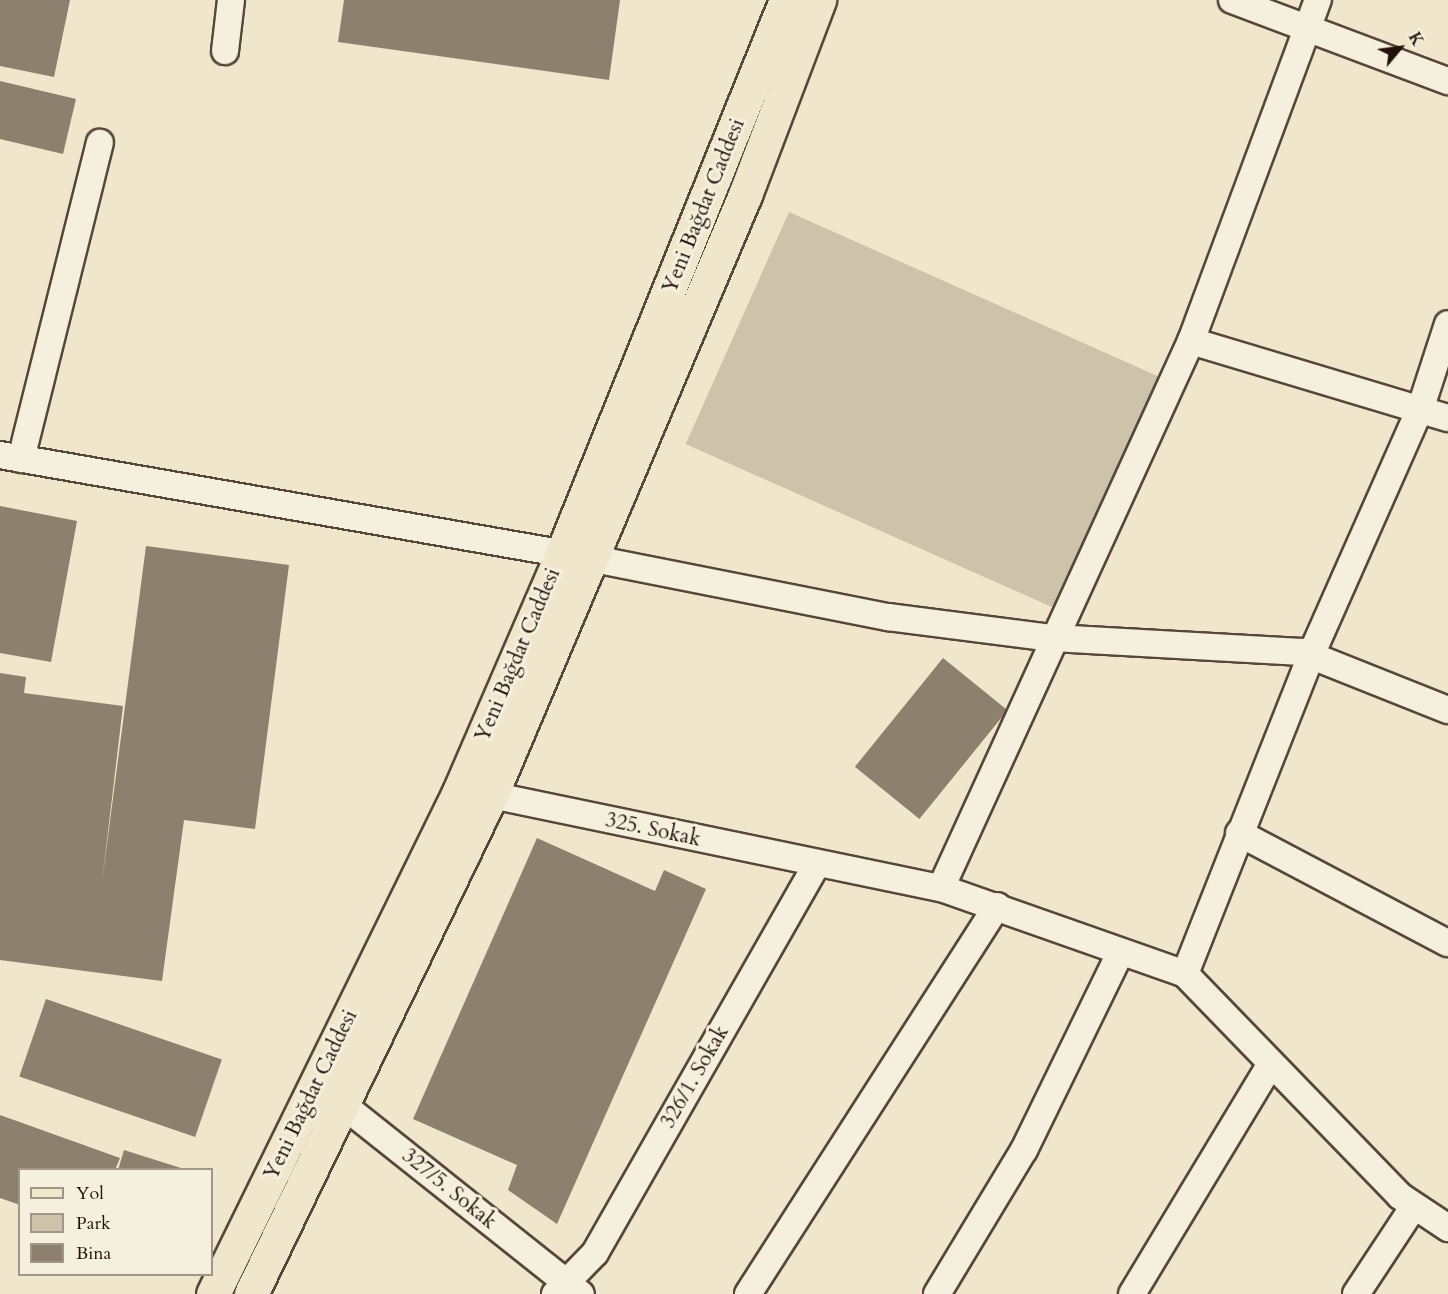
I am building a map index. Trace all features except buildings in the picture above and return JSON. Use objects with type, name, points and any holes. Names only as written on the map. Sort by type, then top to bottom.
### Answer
[{"type":"main road","name":"Yeni Bağdat Caddesi","points":[[213,1294],[329,1094],[490,795],[786,0]]},
{"type":"main road","name":"Yeni Bağdat Caddesi","points":[[251,1294],[329,1094],[459,792],[578,556],[745,195],[819,0]]},
{"type":"street","points":[[225,51],[231,0]]},
{"type":"street","points":[[1232,0],[1307,31],[1448,81]]},
{"type":"street","points":[[940,888],[1191,341],[1318,0]]},
{"type":"street","points":[[100,143],[11,457],[578,556],[888,617],[1053,638],[1311,655],[1448,710]]},
{"type":"street","points":[[1448,324],[1421,407],[1311,655],[1185,974],[1270,1065],[1414,1206],[1448,1228]]},
{"type":"street","points":[[1191,341],[1421,407],[1448,418]]},
{"type":"street","name":"325. Sokak","points":[[490,795],[816,865],[940,888],[1059,925],[1120,953],[1185,974]]},
{"type":"street","points":[[1239,833],[1448,943]]},
{"type":"street","name":"326/1. Sokak","points":[[567,1290],[595,1253],[816,865]]},
{"type":"street","points":[[748,1294],[997,906]]},
{"type":"street","points":[[937,1294],[1024,1150],[1120,953]]},
{"type":"street","points":[[1132,1294],[1270,1065]]},
{"type":"street","name":"327/5. Sokak","points":[[329,1094],[567,1290]]},
{"type":"street","points":[[1356,1294],[1414,1206]]},
{"type":"green space","points":[[789,212],[1158,376],[1055,608],[686,444]]}]
